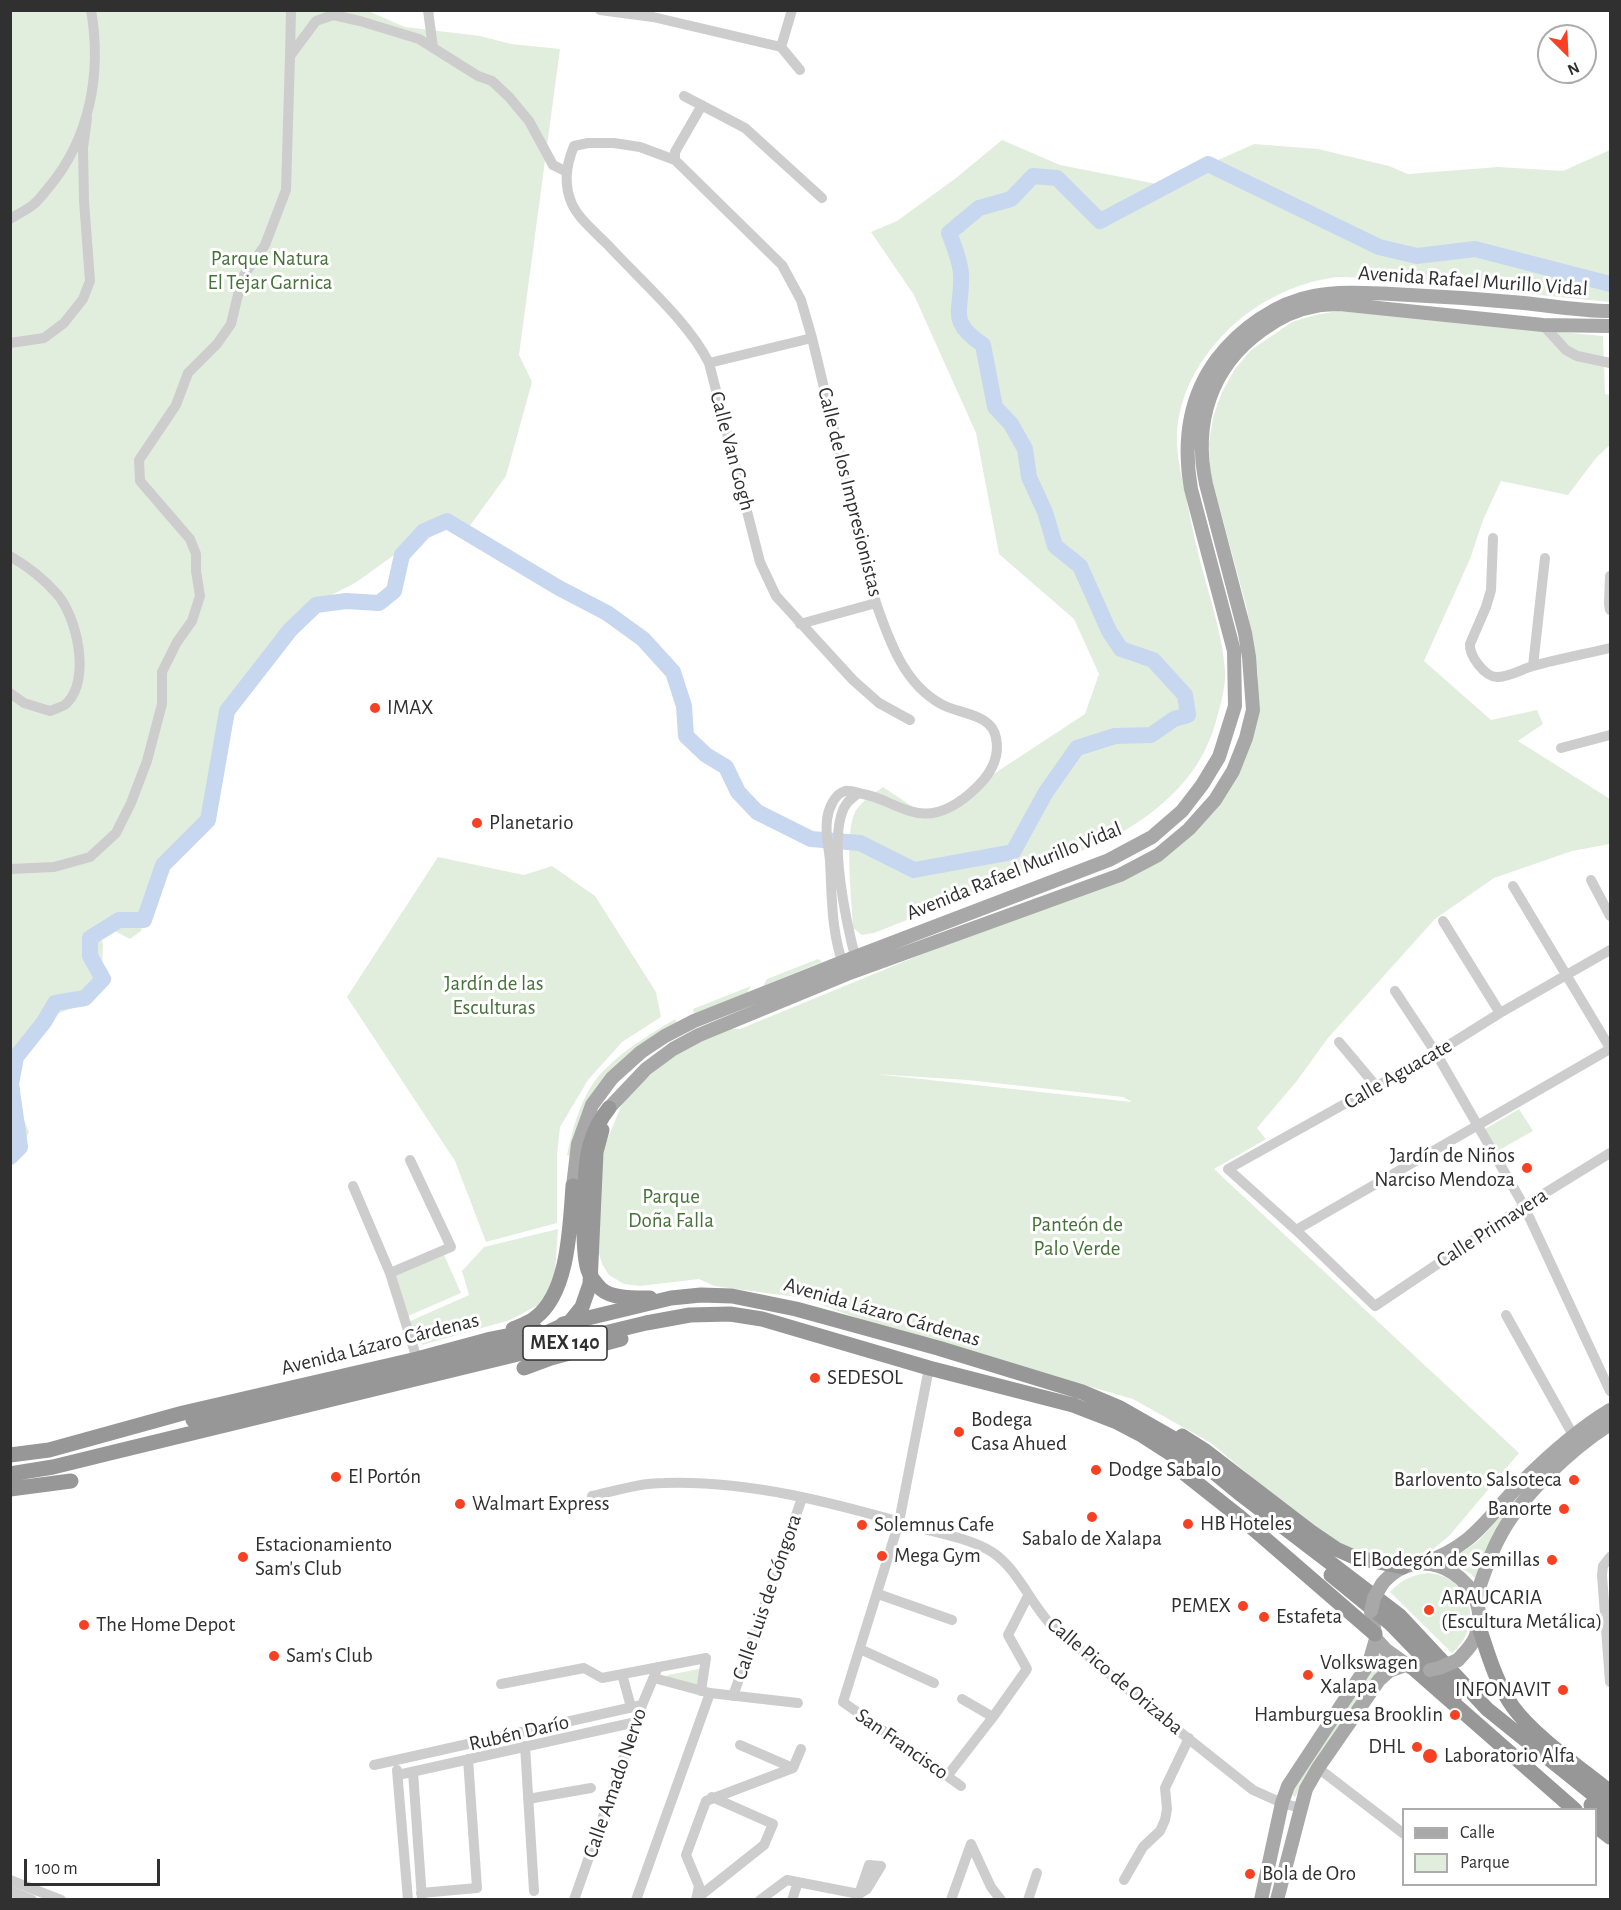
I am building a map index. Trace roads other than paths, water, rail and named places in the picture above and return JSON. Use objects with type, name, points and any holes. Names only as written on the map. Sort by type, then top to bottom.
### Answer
[{"type":"highway","points":[[110,1453],[193,1420],[503,1346],[546,1333],[570,1322],[582,1307],[590,1284],[596,1161],[609,1108]]},
{"type":"highway","points":[[609,1108],[597,1125],[587,1161],[584,1239],[588,1270],[596,1284],[603,1291],[613,1295],[671,1298]]},
{"type":"highway","points":[[491,1339],[534,1319],[543,1310],[556,1288],[563,1267],[569,1233],[573,1186]]},
{"type":"highway","name":"Avenida Lázaro Cárdenas","points":[[10,1455],[48,1450],[183,1413],[671,1298],[701,1295],[732,1296],[796,1309],[938,1348],[1082,1392],[1145,1420],[1171,1437],[1239,1493],[1400,1616],[1487,1709],[1611,1808]]},
{"type":"highway","name":"Avenida Lázaro Cárdenas","points":[[10,1474],[53,1467],[646,1323],[690,1316],[730,1314],[762,1320],[929,1368],[1073,1405],[1117,1422],[1161,1446],[1191,1466],[1355,1594],[1407,1640],[1480,1716],[1596,1808]]},
{"type":"highway","points":[[524,1368],[550,1358],[621,1340],[646,1323]]},
{"type":"highway","points":[[1145,1420],[1166,1428],[1204,1450],[1336,1549],[1364,1560],[1403,1567]]},
{"type":"highway","points":[[1117,1422],[1132,1438],[1185,1474],[1241,1518],[1376,1636]]},
{"type":"highway","points":[[10,1489],[71,1481]]},
{"type":"highway","points":[[1479,1626],[1491,1665],[1513,1707],[1528,1724],[1611,1792]]},
{"type":"highway","points":[[1409,1666],[1574,1808]]},
{"type":"highway","name":"Avenida Lázaro Cárdenas","points":[[1597,1809],[1611,1820]]},
{"type":"highway","points":[[1597,1827],[1611,1837]]},
{"type":"main road","name":"Avenida Rafael Murillo Vidal","points":[[609,1108],[646,1069],[687,1041],[851,966],[1109,860],[1152,837],[1182,811],[1202,785],[1219,757],[1235,706],[1234,651],[1187,466],[1190,415],[1209,369],[1244,331],[1267,314],[1291,303],[1313,296],[1340,293],[1452,296],[1611,311]]},
{"type":"main road","name":"Avenida Rafael Murillo Vidal","points":[[573,1186],[578,1144],[592,1106],[612,1078],[641,1052],[665,1036],[694,1021],[1120,875],[1158,855],[1189,829],[1215,800],[1233,771],[1246,738],[1253,710],[1250,657],[1206,484],[1200,440],[1204,417],[1220,376],[1232,356],[1250,339],[1272,323],[1294,312],[1316,306],[1339,304],[1543,324],[1611,326]]},
{"type":"main road","points":[[1422,1563],[1438,1565],[1454,1572],[1466,1583],[1478,1611],[1479,1626],[1474,1640],[1458,1660],[1430,1670],[1409,1666],[1386,1650],[1376,1636],[1371,1611],[1374,1598],[1382,1584],[1389,1575],[1403,1567],[1443,1557],[1471,1537],[1520,1484],[1573,1434],[1611,1410]]},
{"type":"main road","points":[[1475,1600],[1489,1559],[1511,1517],[1545,1478],[1577,1447],[1611,1424]]},
{"type":"main road","points":[[1261,1899],[1282,1803],[1288,1786],[1369,1663],[1376,1636]]},
{"type":"main road","points":[[1276,1899],[1306,1789],[1379,1680],[1389,1671],[1409,1666]]},
{"type":"street","points":[[10,343],[44,338],[64,323],[83,299],[90,281],[83,148],[94,77],[94,29],[91,10]]},
{"type":"street","points":[[10,869],[54,867],[90,857],[116,833],[131,803],[147,761],[162,704],[162,672],[177,642],[192,621],[200,596],[196,554],[190,539],[141,481],[139,460],[176,405],[188,374],[217,344],[231,324],[242,278],[265,245],[286,190],[291,10]]},
{"type":"street","points":[[308,10],[316,21]]},
{"type":"street","points":[[428,10],[434,48]]},
{"type":"street","points":[[600,10],[655,14],[782,47],[800,70]]},
{"type":"street","points":[[782,47],[792,10]]},
{"type":"street","points":[[290,56],[316,21],[333,15],[418,39],[478,76],[492,81],[529,121],[553,165],[567,171]]},
{"type":"street","points":[[684,96],[745,128],[822,198]]},
{"type":"street","points":[[675,160],[675,152],[702,105]]},
{"type":"street","points":[[10,219],[34,204],[63,170],[80,140],[87,118]]},
{"type":"street","name":"Calle de los Impresionistas","points":[[574,146],[614,142],[640,147],[675,160],[782,265],[801,300],[813,338],[876,603],[891,644],[908,674],[940,704],[985,720],[996,734],[998,751],[984,780],[967,797],[947,810],[930,814],[911,812],[874,796],[845,791],[835,797],[827,819],[832,833],[840,918],[851,966]]},
{"type":"street","name":"Calle Van Gogh","points":[[574,146],[567,162],[566,183],[572,204],[588,225],[684,326],[709,363],[760,562],[776,596],[853,681],[879,703],[910,720]]},
{"type":"street","points":[[1543,324],[1566,350],[1577,356],[1611,363]]},
{"type":"street","points":[[709,363],[813,338]]},
{"type":"street","points":[[1493,538],[1491,590],[1469,650],[1471,657],[1489,674],[1495,677],[1611,648]]},
{"type":"street","points":[[10,556],[26,566],[58,596],[75,630],[80,663],[78,683],[66,704],[50,711],[24,703],[10,693]]},
{"type":"street","points":[[1533,666],[1545,558]]},
{"type":"street","points":[[1611,576],[1609,604],[1611,610]]},
{"type":"street","points":[[800,624],[876,603]]},
{"type":"street","points":[[1561,748],[1611,735]]},
{"type":"street","points":[[1591,880],[1611,916]]},
{"type":"street","points":[[1296,1230],[1611,1048],[1513,886]]},
{"type":"street","points":[[1443,921],[1500,1013]]},
{"type":"street","name":"Calle Aguacate","points":[[1296,1230],[1228,1169],[1436,1053],[1500,1013],[1611,950]]},
{"type":"street","points":[[1395,991],[1436,1053],[1524,1206],[1611,1391]]},
{"type":"street","points":[[1339,1042],[1376,1086]]},
{"type":"street","name":"Calle Primavera","points":[[1296,1230],[1376,1306],[1524,1206],[1611,1153]]},
{"type":"street","points":[[390,1273],[450,1247],[410,1160]]},
{"type":"street","points":[[353,1186],[390,1273],[417,1359]]},
{"type":"street","points":[[1506,1315],[1573,1434]]},
{"type":"street","points":[[929,1368],[899,1522],[861,1649],[934,1683]]},
{"type":"street","name":"Calle Pico de Orizaba","points":[[592,1496],[645,1484],[730,1484],[802,1498],[899,1522],[977,1545],[1003,1560],[1052,1626],[1156,1713],[1253,1790],[1300,1808]]},
{"type":"street","name":"Calle Luis de Góngora","points":[[733,1696],[802,1498]]},
{"type":"street","points":[[1611,1557],[1603,1566],[1602,1575],[1611,1682]]},
{"type":"street","points":[[878,1594],[952,1620]]},
{"type":"street","points":[[948,1775],[1027,1669],[1008,1635],[1028,1596]]},
{"type":"street","name":"San Francisco","points":[[861,1649],[843,1702],[961,1786]]},
{"type":"street","points":[[501,1684],[584,1668],[602,1678],[656,1672],[706,1658],[706,1692],[636,1899]]},
{"type":"street","points":[[656,1672],[706,1692],[798,1703]]},
{"type":"street","name":"Calle Amado Nervo","points":[[574,1899],[636,1722],[636,1706],[656,1672]]},
{"type":"street","points":[[622,1674],[636,1706]]},
{"type":"street","points":[[962,1699],[993,1717]]},
{"type":"street","name":"Rubén Darío","points":[[374,1765],[636,1706]]},
{"type":"street","name":"Rubén Darío","points":[[398,1775],[636,1722]]},
{"type":"street","points":[[1124,1880],[1143,1847],[1160,1831],[1167,1809],[1165,1788],[1189,1738]]},
{"type":"street","points":[[525,1746],[534,1891]]},
{"type":"street","points":[[740,1746],[793,1768]]},
{"type":"street","points":[[696,1899],[699,1886],[686,1856],[706,1800],[793,1768],[801,1749]]},
{"type":"street","points":[[413,1772],[422,1896],[477,1888],[468,1759]]},
{"type":"street","points":[[397,1761],[408,1899]]},
{"type":"street","points":[[1318,1768],[1402,1832]]},
{"type":"street","points":[[528,1799],[591,1788]]},
{"type":"street","points":[[696,1899],[764,1845],[773,1824],[712,1797]]},
{"type":"street","points":[[951,1899],[971,1844],[991,1887],[1001,1899]]},
{"type":"street","points":[[1028,1899],[1037,1874]]},
{"type":"street","points":[[10,1880],[60,1899]]},
{"type":"street","points":[[760,1899],[787,1880],[858,1897]]},
{"type":"street","points":[[792,1899],[798,1882]]},
{"type":"street","points":[[10,1891],[32,1899]]},
{"type":"waterway","points":[[10,1157],[20,1147],[11,1084],[16,1057],[44,1022],[55,1003],[85,998],[103,979],[90,956],[90,938],[119,920],[144,920],[163,865],[208,820],[227,711],[290,630],[316,605],[346,601],[379,603],[394,591],[402,555],[424,531],[447,521],[559,588],[607,613],[643,639],[673,672],[684,706],[686,736],[706,755],[726,767],[738,792],[757,812],[811,839],[860,843],[914,870],[1013,852],[1046,792],[1077,748],[1115,736],[1151,735],[1174,719],[1188,715],[1185,695],[1153,660],[1121,649],[1109,631],[1080,566],[1055,546],[1045,512],[1029,477],[1025,449],[1011,424],[995,407],[983,345],[964,329],[960,321],[960,269],[949,233],[979,208],[1011,199],[1033,176],[1057,178],[1100,221],[1208,164],[1379,247],[1417,256],[1475,249],[1610,284]]},
{"type":"place","name":"IMAX","points":[[375,708]]},
{"type":"place","name":"Planetario","points":[[477,823]]},
{"type":"place","name":"Jardín de Niños Narciso Mendoza","points":[[1527,1168]]},
{"type":"place","name":"SEDESOL","points":[[815,1378]]},
{"type":"place","name":"Bodega Casa Ahued","points":[[959,1432]]},
{"type":"place","name":"Dodge Sabalo","points":[[1096,1470]]},
{"type":"place","name":"El Portón","points":[[336,1477]]},
{"type":"place","name":"Barlovento Salsoteca","points":[[1574,1480]]},
{"type":"place","name":"Walmart Express","points":[[460,1504]]},
{"type":"place","name":"Banorte","points":[[1564,1509]]},
{"type":"place","name":"Sabalo de Xalapa","points":[[1092,1517]]},
{"type":"place","name":"HB Hoteles","points":[[1188,1524]]},
{"type":"place","name":"Solemnus Cafe","points":[[862,1525]]},
{"type":"place","name":"Mega Gym","points":[[882,1556]]},
{"type":"place","name":"Estacionamiento Sam's Club","points":[[243,1557]]},
{"type":"place","name":"El Bodegón de Semillas","points":[[1552,1560]]},
{"type":"place","name":"PEMEX","points":[[1243,1606]]},
{"type":"place","name":"ARAUCARIA (Escultura Metálica)","points":[[1429,1610]]},
{"type":"place","name":"Estafeta","points":[[1264,1617]]},
{"type":"place","name":"The Home Depot","points":[[84,1625]]},
{"type":"place","name":"Sam's Club","points":[[274,1656]]},
{"type":"place","name":"Volkswagen Xalapa","points":[[1308,1675]]},
{"type":"place","name":"INFONAVIT","points":[[1563,1690]]},
{"type":"place","name":"Hamburguesa Brooklin","points":[[1455,1715]]},
{"type":"place","name":"DHL","points":[[1417,1747]]},
{"type":"place","name":"Laboratorio Alfa","points":[[1430,1756]]},
{"type":"place","name":"Bola de Oro","points":[[1250,1874]]},
{"type":"park label","name":"Parque Natura El Tejar Garnica","points":[[270,271]]},
{"type":"park label","name":"Jardín de las Esculturas","points":[[494,996]]},
{"type":"park label","name":"Parque Doña Falla","points":[[671,1209]]},
{"type":"park label","name":"Panteón de Palo Verde","points":[[1077,1237]]}]
